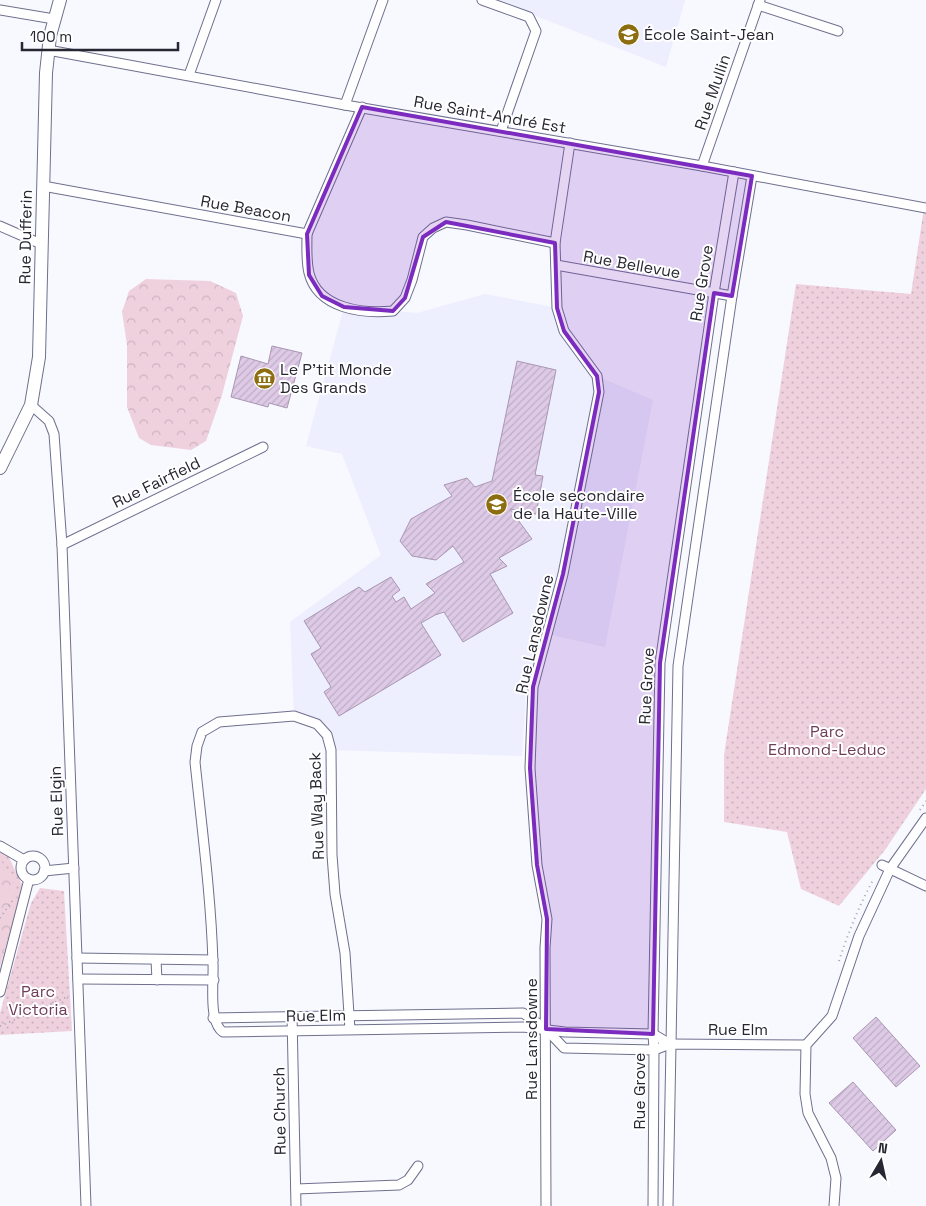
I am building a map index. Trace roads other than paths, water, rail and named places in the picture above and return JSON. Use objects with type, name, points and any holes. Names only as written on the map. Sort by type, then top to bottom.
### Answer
[{"type":"main road","name":"Rue Dufferin","points":[[1,464],[31,405],[39,357],[46,73],[48,50],[60,0]]},
{"type":"street","points":[[189,75],[216,0]]},
{"type":"street","points":[[345,104],[383,0]]},
{"type":"street","points":[[482,0],[529,18],[536,31],[501,131]]},
{"type":"street","points":[[759,2],[838,31]]},
{"type":"street","name":"Rue Mullin","points":[[702,166],[759,2]]},
{"type":"street","points":[[0,10],[54,19]]},
{"type":"street","name":"Rue Saint-André Est","points":[[48,50],[702,166],[926,208]]},
{"type":"street","name":"Rue Beacon","points":[[43,186],[307,234],[362,107]]},
{"type":"street","name":"Rue Lansdowne","points":[[546,1206],[545,948],[547,919],[537,865],[530,768],[533,687],[563,574],[599,392],[597,376],[564,331],[557,308],[555,243],[570,143]]},
{"type":"street","name":"Rue Grove","points":[[653,1206],[653,1034],[660,663],[714,293],[734,172]]},
{"type":"street","name":"Rue Grove","points":[[668,1206],[678,666],[732,296],[752,176]]},
{"type":"street","points":[[307,234],[306,254],[310,275],[322,296],[344,307],[376,313],[393,312],[405,298],[412,280],[422,237],[433,228],[446,222],[555,243]]},
{"type":"street","points":[[0,226],[41,244]]},
{"type":"street","name":"Rue Bellevue","points":[[556,265],[732,296]]},
{"type":"street","name":"Rue Elgin","points":[[31,405],[49,421],[54,434],[62,545],[86,1206]]},
{"type":"street","name":"Rue Fairfield","points":[[62,545],[263,446]]},
{"type":"street","name":"Rue Way Back","points":[[213,960],[208,884],[195,762],[197,746],[202,732],[218,722],[294,716],[317,724],[327,735],[332,750],[332,855],[334,884],[345,952],[350,1030]]},
{"type":"street","points":[[834,1206],[836,1178],[831,1158],[808,1113],[805,1094],[806,1044],[832,1016],[859,936],[890,870],[926,818]]},
{"type":"street","points":[[0,846],[24,860]]},
{"type":"street","points":[[32,856],[37,857],[43,863],[44,871],[38,879],[29,879],[22,873],[22,864],[24,860],[32,856]]},
{"type":"street","points":[[882,865],[926,886]]},
{"type":"street","points":[[44,871],[74,868]]},
{"type":"street","points":[[0,992],[29,879]]},
{"type":"street","points":[[77,958],[213,960],[213,1018]]},
{"type":"street","points":[[156,960],[157,980]]},
{"type":"street","points":[[78,979],[214,980]]},
{"type":"street","name":"Rue Elm","points":[[670,1044],[653,1034],[566,1032],[546,1029],[523,1027],[426,1027],[223,1032],[218,1028],[213,1018],[523,1013],[546,1029],[564,1048],[654,1050],[670,1044],[806,1044]]},
{"type":"street","points":[[426,1014],[426,1027]]},
{"type":"street","name":"Rue Church","points":[[292,1016],[296,1206]]},
{"type":"street","points":[[296,1189],[398,1185],[408,1180],[418,1166]]},
{"type":"place","name":"École Saint-Jean","points":[[628,34]]},
{"type":"place","name":"Le P’tit Monde Des Grands","points":[[264,378]]},
{"type":"place","name":"École secondaire de la Haute-Ville","points":[[497,504]]},
{"type":"park label","name":"Parc Edmond-Leduc","points":[[827,740]]},
{"type":"park label","name":"Parc Victoria","points":[[38,1000]]}]
